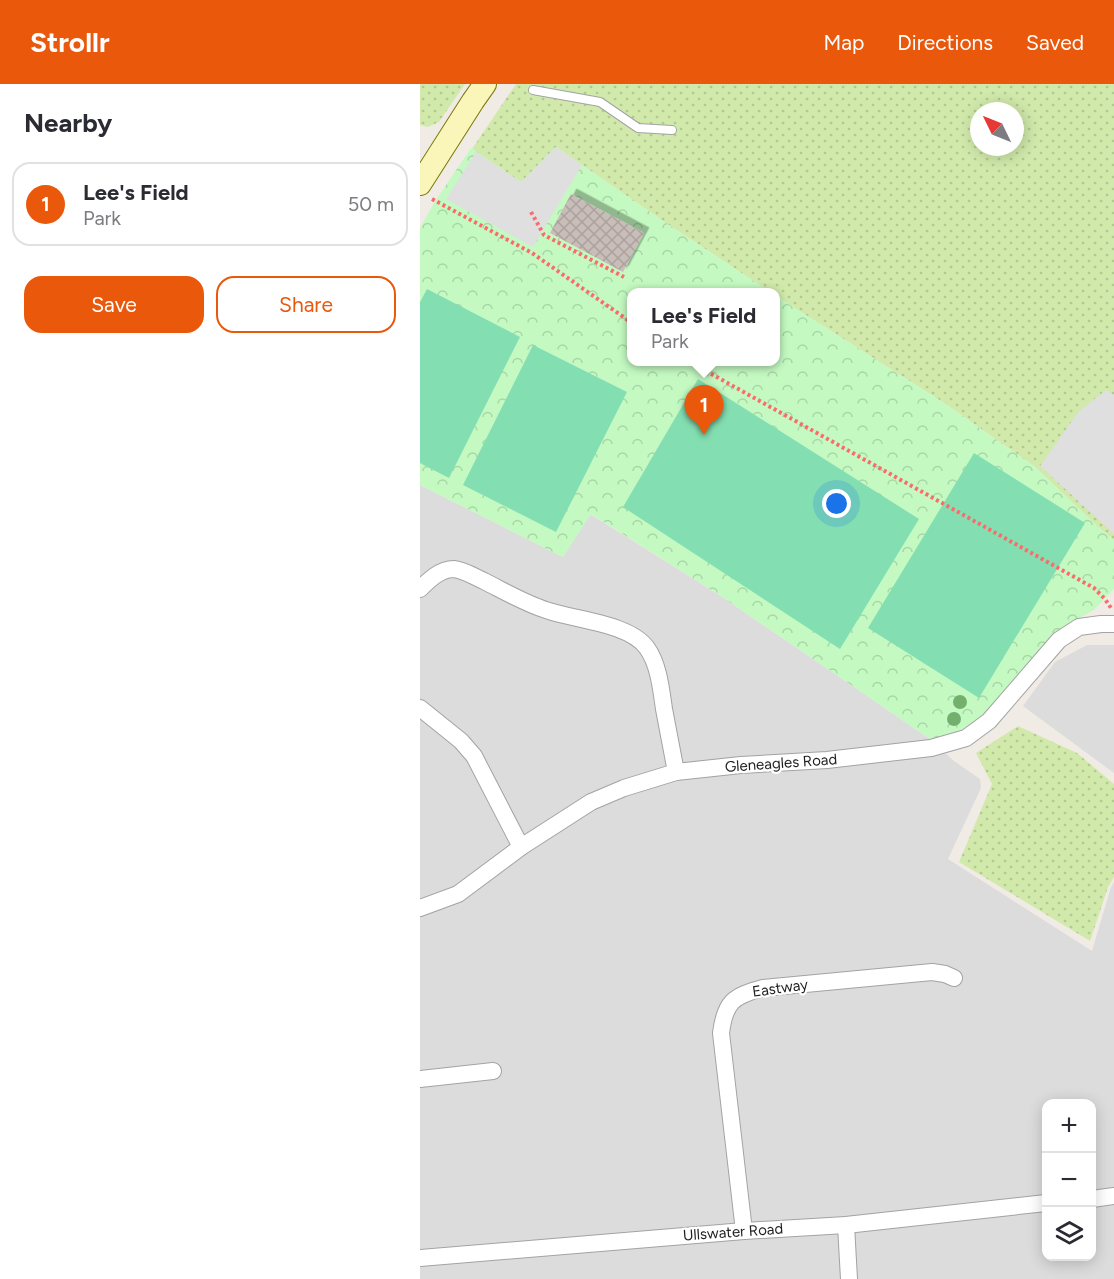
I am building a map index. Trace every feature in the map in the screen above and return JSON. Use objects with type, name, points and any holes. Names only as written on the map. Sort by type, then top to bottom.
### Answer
[{"type":"street","points":[[425,191],[426,160],[485,84]]},
{"type":"street","points":[[420,589],[428,580],[454,569],[468,573],[546,610],[621,629],[636,638],[646,648],[660,682],[676,772]]},
{"type":"street","name":"Gleneagles Road","points":[[427,906],[458,894],[522,847],[591,802],[624,788],[676,772],[741,765],[827,760],[932,748],[966,738],[989,721],[1059,640],[1079,627],[1114,624]]},
{"type":"street","points":[[420,708],[460,741],[474,756],[522,847]]},
{"type":"street","name":"Eastway","points":[[744,1231],[721,1033],[723,1017],[729,1005],[748,992],[763,988],[932,972],[954,978]]},
{"type":"street","points":[[420,1079],[493,1071]]},
{"type":"street","points":[[1096,1198],[1114,1196]]},
{"type":"street","name":"Ullswater Road","points":[[420,1255],[846,1225],[1042,1204]]},
{"type":"street","points":[[846,1225],[849,1279]]},
{"type":"lane","points":[[533,90],[600,102],[638,128],[672,130]]},
{"type":"path","points":[[425,191],[532,253],[627,320]]},
{"type":"path","points":[[531,212],[544,235],[624,277]]},
{"type":"path","points":[[697,366],[1094,588],[1105,599],[1114,614]]},
{"type":"shaded area","points":[[556,147],[582,165],[533,247],[446,199],[476,152],[521,182]]},
{"type":"shaded area","points":[[1106,390],[1114,395],[1114,534],[1040,466],[1079,411]]},
{"type":"shaded area","points":[[420,485],[563,557],[590,514],[721,596],[930,739],[954,761],[980,779],[981,788],[948,859],[1092,951],[1114,882],[1114,1279],[420,1279]]},
{"type":"shaded area","points":[[1087,645],[1114,645],[1114,773],[1023,706],[1055,662]]},
{"type":"green space","points":[[420,84],[465,84],[439,122],[428,127],[420,125]]},
{"type":"green space","points":[[516,84],[1114,84],[1114,540],[1034,466],[944,403],[780,299],[780,288],[764,288],[556,147],[521,183],[472,149]]},
{"type":"green space","points":[[556,147],[764,288],[627,288],[627,366],[780,366],[780,299],[944,403],[1034,466],[1114,540],[1114,589],[1094,610],[1072,622],[1007,693],[976,722],[962,730],[930,739],[721,596],[591,514],[563,557],[420,485],[420,228],[471,148],[521,182]]},
{"type":"green space","points":[[427,289],[520,337],[449,478],[420,463],[420,302]]},
{"type":"green space","points":[[533,345],[627,392],[556,532],[463,485]]},
{"type":"green space","points":[[698,379],[919,519],[840,649],[623,507]]},
{"type":"green space","points":[[974,453],[1085,523],[979,698],[868,628]]},
{"type":"green space","points":[[1018,726],[1077,753],[1114,784],[1114,877],[1108,887],[1090,941],[959,862],[992,784],[976,753]]},
{"type":"building","points":[[571,194],[644,233],[623,272],[550,233]]},
{"type":"place","name":"Lee's Field","points":[[704,435]]}]
